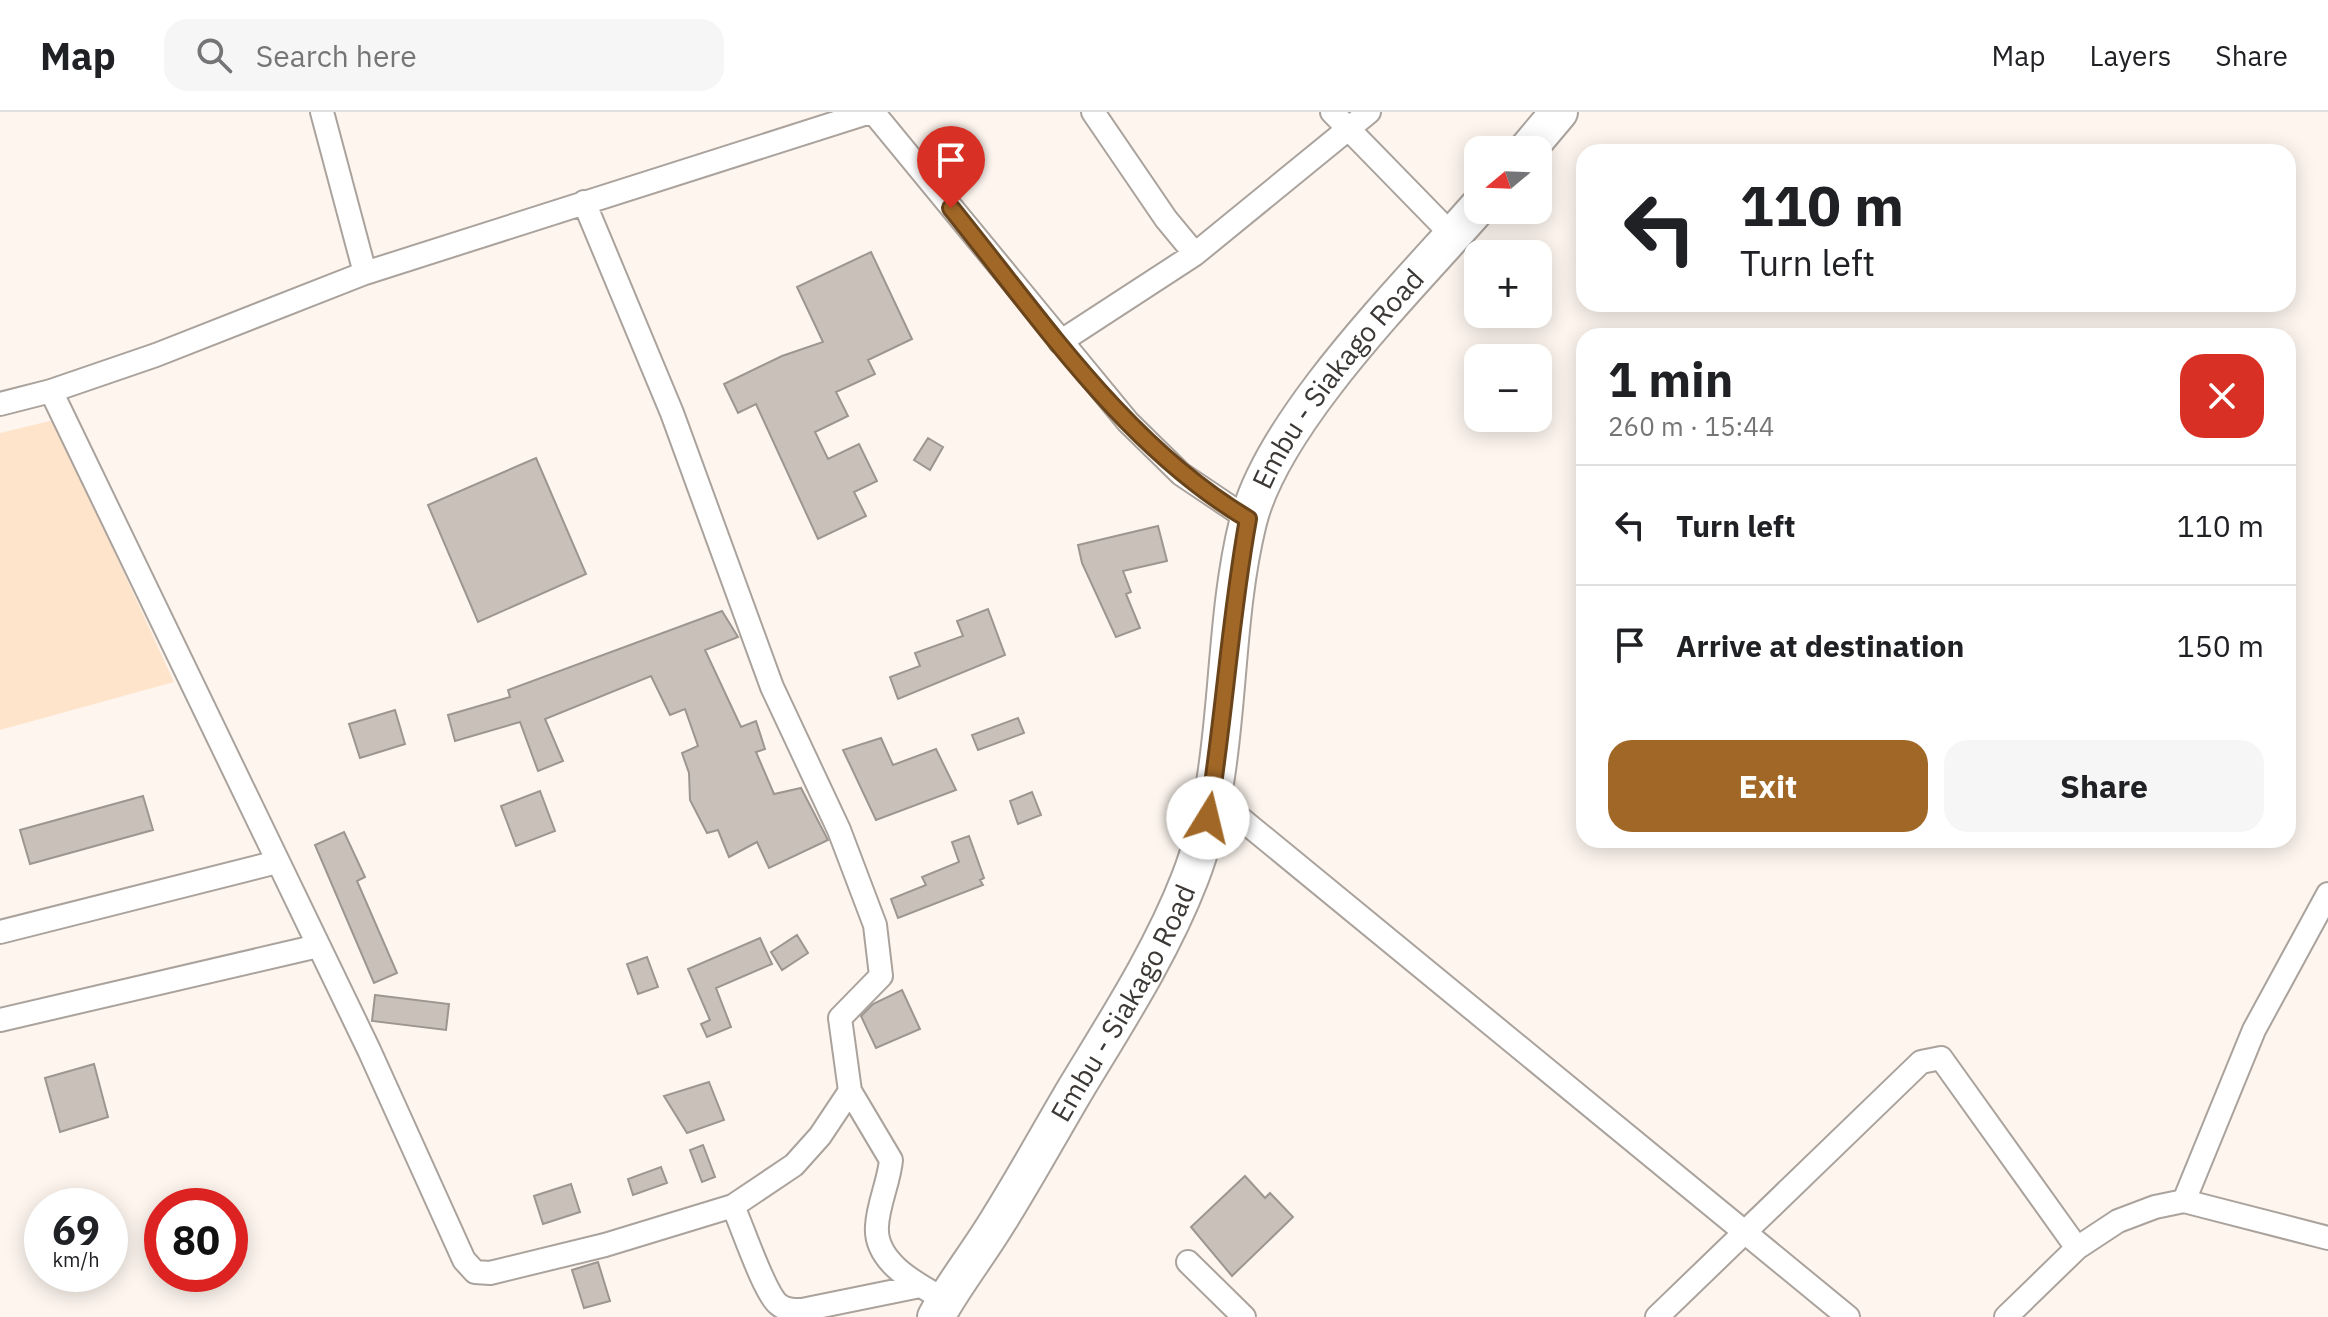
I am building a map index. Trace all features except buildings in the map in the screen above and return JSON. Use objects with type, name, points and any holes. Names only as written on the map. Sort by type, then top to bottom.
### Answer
[{"type":"highway","name":"Embu - Siakago Road","points":[[933,1301],[998,1221],[1129,1000],[1190,878],[1212,795],[1236,586],[1248,519],[1285,440],[1322,389],[1464,223]]},
{"type":"street","points":[[322,112],[365,273]]},
{"type":"street","points":[[0,404],[51,391],[170,349],[365,273],[872,112],[1128,422],[1181,474],[1248,519]]},
{"type":"street","points":[[1093,112],[1166,219],[1195,254]]},
{"type":"street","points":[[1332,112],[1453,236]]},
{"type":"street","points":[[1060,342],[1195,254],[1369,112]]},
{"type":"street","points":[[584,202],[672,413],[772,687],[839,830],[875,925],[881,976],[840,1018],[850,1091],[891,1160],[876,1229],[881,1246],[893,1265],[933,1301]]},
{"type":"street","points":[[51,391],[318,946],[464,1260],[475,1272],[490,1273],[605,1245],[733,1206],[794,1165],[820,1136],[850,1091]]},
{"type":"street","points":[[1212,795],[1848,1317]]},
{"type":"street","points":[[0,932],[277,862]]},
{"type":"street","points":[[2184,1201],[2254,1030],[2328,894]]},
{"type":"street","points":[[0,1020],[318,946]]},
{"type":"street","points":[[1657,1317],[1921,1062],[1941,1058],[2077,1248]]},
{"type":"street","points":[[2006,1317],[2077,1248],[2135,1213],[2184,1201],[2328,1238]]},
{"type":"street","points":[[733,1206],[767,1288],[776,1303],[787,1310],[933,1301]]},
{"type":"street","points":[[1188,1262],[1244,1317]]},
{"type":"shaded area","points":[[54,420],[174,682],[0,730],[0,433]]},
{"type":"route","points":[[951,208],[1128,422],[1181,474],[1248,519],[1236,586],[1222,731],[1208,818]]}]
